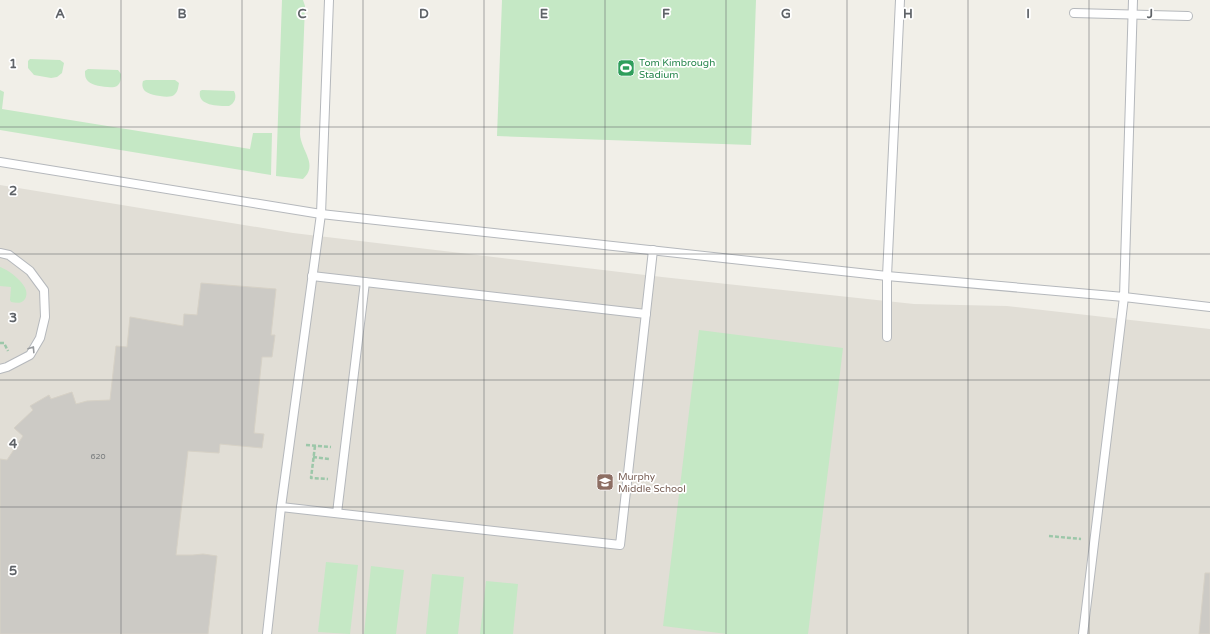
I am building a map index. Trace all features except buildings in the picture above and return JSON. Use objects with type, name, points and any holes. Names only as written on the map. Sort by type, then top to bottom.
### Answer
[{"type":"lane","points":[[267,634],[281,507],[321,214],[329,0]]},
{"type":"lane","points":[[887,337],[887,276],[900,0]]},
{"type":"lane","points":[[1083,634],[1124,297],[1133,0]]},
{"type":"lane","points":[[1074,13],[1188,16]]},
{"type":"lane","points":[[0,162],[321,214],[887,276],[1124,297],[1210,307]]},
{"type":"lane","points":[[281,507],[620,545],[653,250]]},
{"type":"lane","points":[[0,252],[9,255],[30,272],[44,290],[45,317],[40,338],[30,355],[0,369]]},
{"type":"lane","points":[[312,276],[646,314]]},
{"type":"lane","points":[[337,513],[365,282]]},
{"type":"path","points":[[0,343],[4,343],[8,351]]},
{"type":"path","points":[[306,445],[333,447]]},
{"type":"path","points":[[315,446],[311,478],[329,479]]},
{"type":"path","points":[[313,457],[332,459]]},
{"type":"path","points":[[1049,536],[1082,540]]},
{"type":"shaded area","name":"Murphy Middle School","points":[[0,185],[293,233],[662,277],[914,304],[1007,306],[1210,329],[1210,634],[0,634]]},
{"type":"green space","points":[[282,0],[303,0],[305,6],[300,134],[308,158],[309,168],[308,174],[303,179],[276,176]]},
{"type":"green space","name":"Tom Kimbrough Stadium","points":[[502,0],[756,0],[751,145],[497,136]]},
{"type":"green space","points":[[30,59],[60,60],[64,63],[62,73],[57,77],[51,78],[34,75],[28,68],[28,61]]},
{"type":"green space","points":[[88,69],[118,70],[121,74],[120,82],[115,87],[99,86],[91,83],[86,77],[85,71]]},
{"type":"green space","points":[[175,80],[179,83],[177,91],[174,95],[168,97],[146,92],[143,87],[143,81]]},
{"type":"green space","points":[[0,90],[4,92],[2,109],[250,149],[253,133],[272,133],[271,175],[0,130]]},
{"type":"green space","points":[[200,91],[234,91],[235,100],[229,106],[209,104],[202,100],[200,96]]},
{"type":"green space","points":[[0,267],[14,275],[23,284],[27,294],[22,302],[11,302],[11,287],[0,286]]},
{"type":"green space","points":[[699,330],[843,348],[808,634],[727,634],[663,626]]},
{"type":"green space","points":[[326,562],[358,565],[350,634],[318,632]]},
{"type":"green space","points":[[371,566],[404,570],[396,634],[364,634]]},
{"type":"green space","points":[[432,574],[464,577],[458,634],[426,634]]},
{"type":"green space","points":[[486,581],[518,584],[513,634],[480,634]]},
{"type":"place","name":"Tom Kimbrough Stadium","points":[[626,68]]},
{"type":"place","name":"Murphy Middle School","points":[[605,482]]}]
